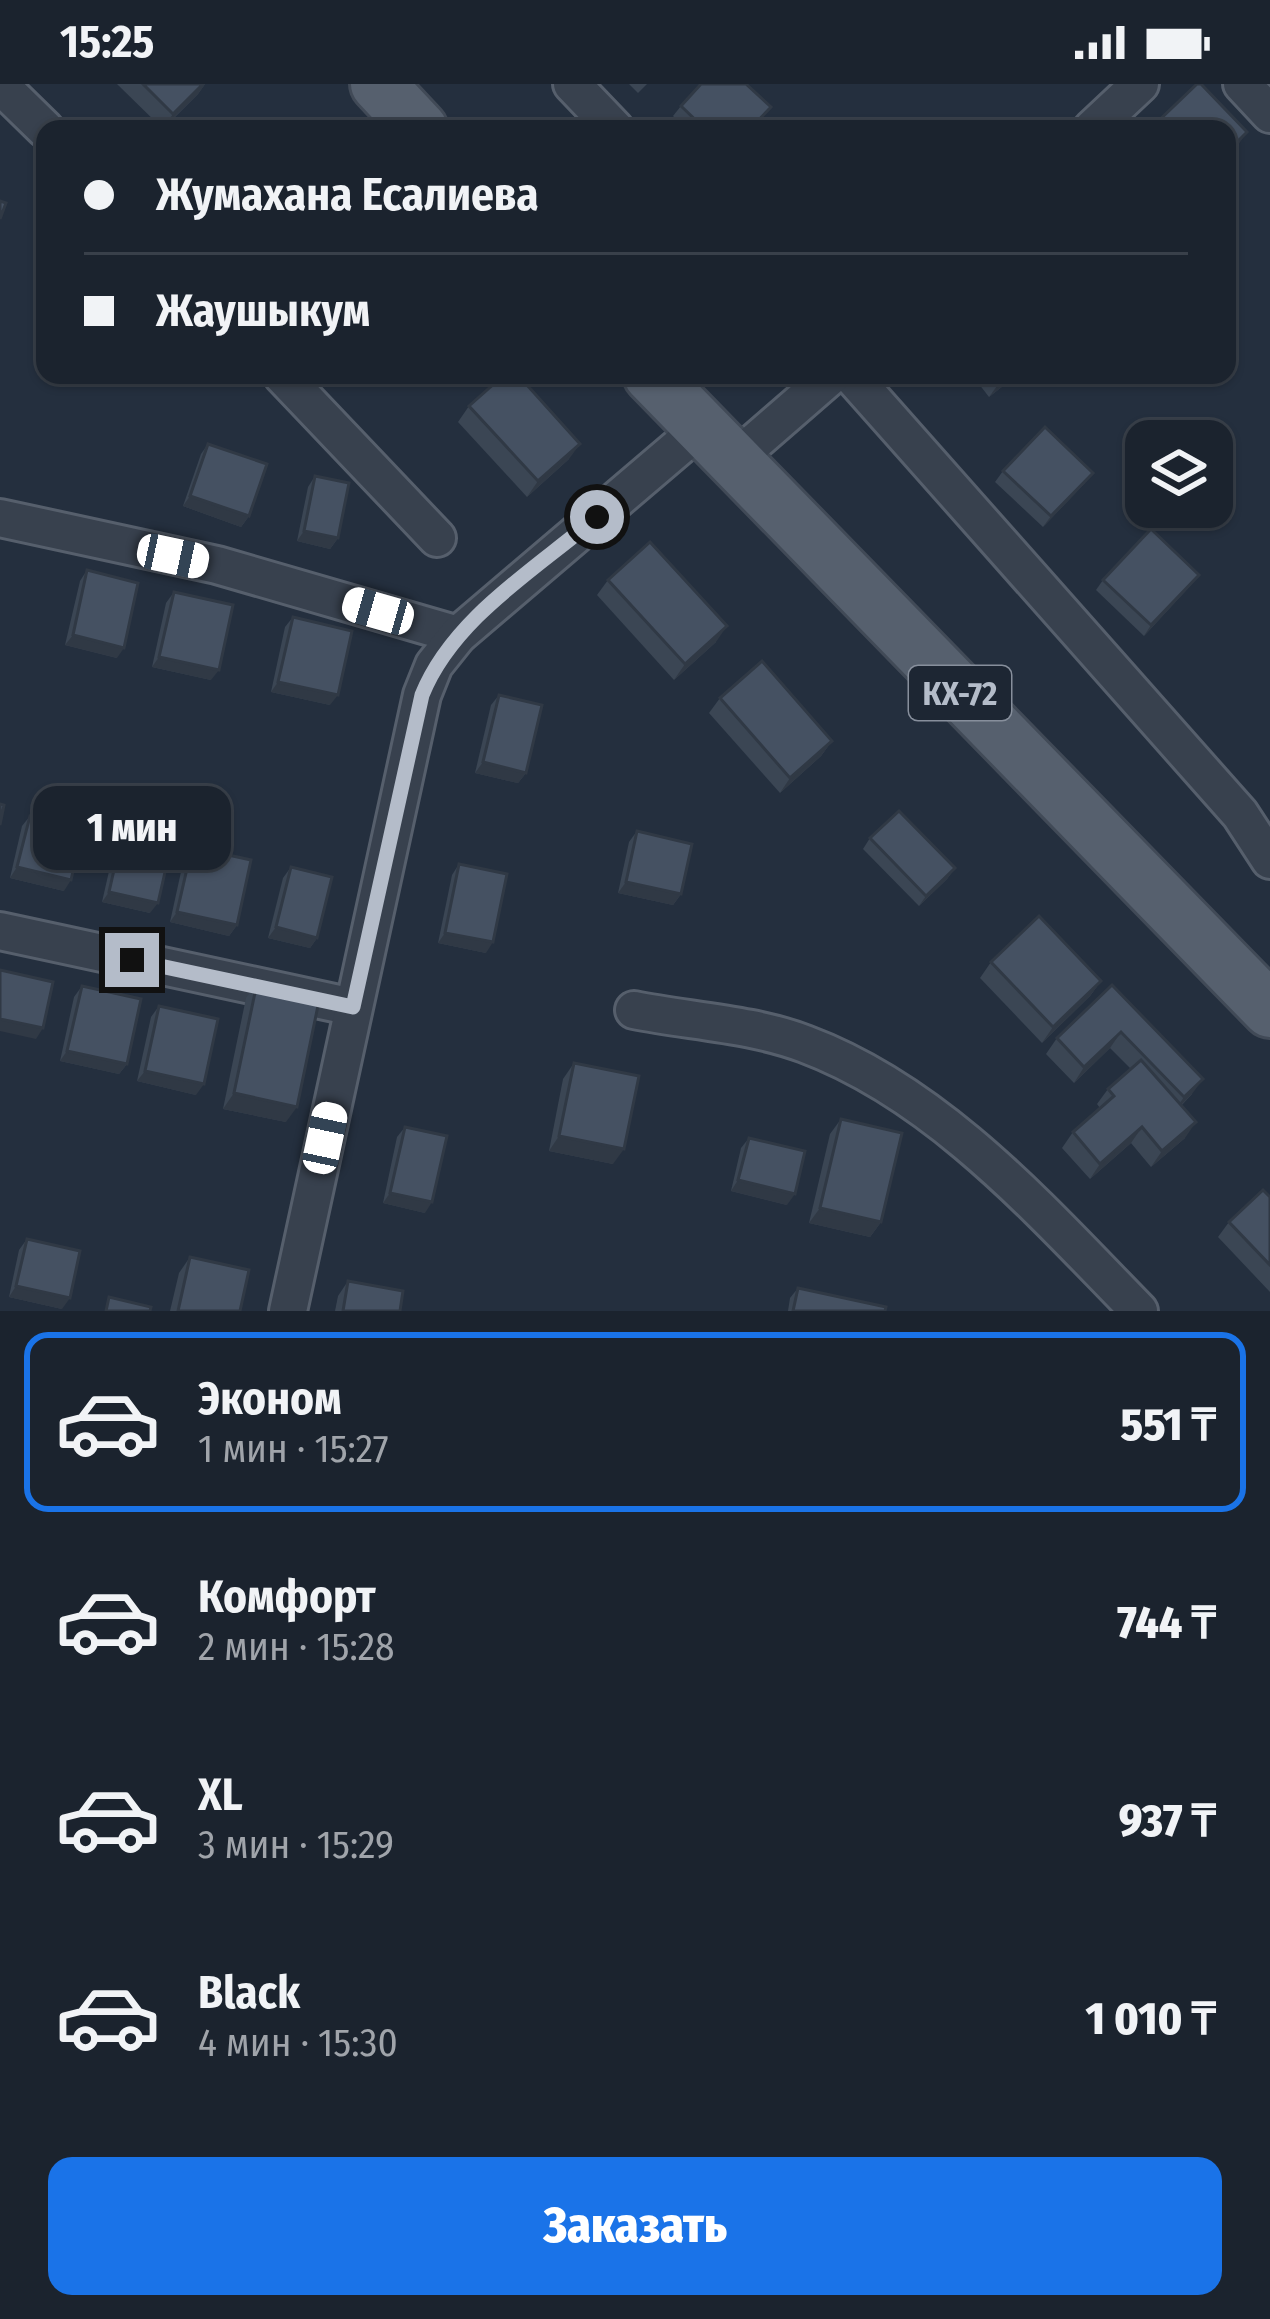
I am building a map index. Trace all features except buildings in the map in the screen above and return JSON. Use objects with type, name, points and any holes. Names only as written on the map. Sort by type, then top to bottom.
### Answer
[{"type":"main road","points":[[378,84],[412,120]]},
{"type":"main road","name":"КХ-72","points":[[660,384],[1270,1010]]},
{"type":"street","points":[[572,84],[606,120]]},
{"type":"street","points":[[1102,120],[1140,84]]},
{"type":"street","points":[[1242,84],[1270,114]]},
{"type":"street","points":[[0,85],[36,120]]},
{"type":"street","points":[[291,384],[437,538]]},
{"type":"street","points":[[289,1311],[422,695],[434,665],[458,634],[717,444],[817,384]]},
{"type":"street","points":[[859,384],[1240,814],[1270,860]]},
{"type":"street","points":[[0,518],[217,565],[458,634]]},
{"type":"street","points":[[0,931],[353,1007]]},
{"type":"street","points":[[634,1010],[804,1043],[906,1096],[1028,1198],[1139,1311]]},
{"type":"route","points":[[132,960],[353,1007],[422,695],[434,665],[458,634],[597,517]]}]
